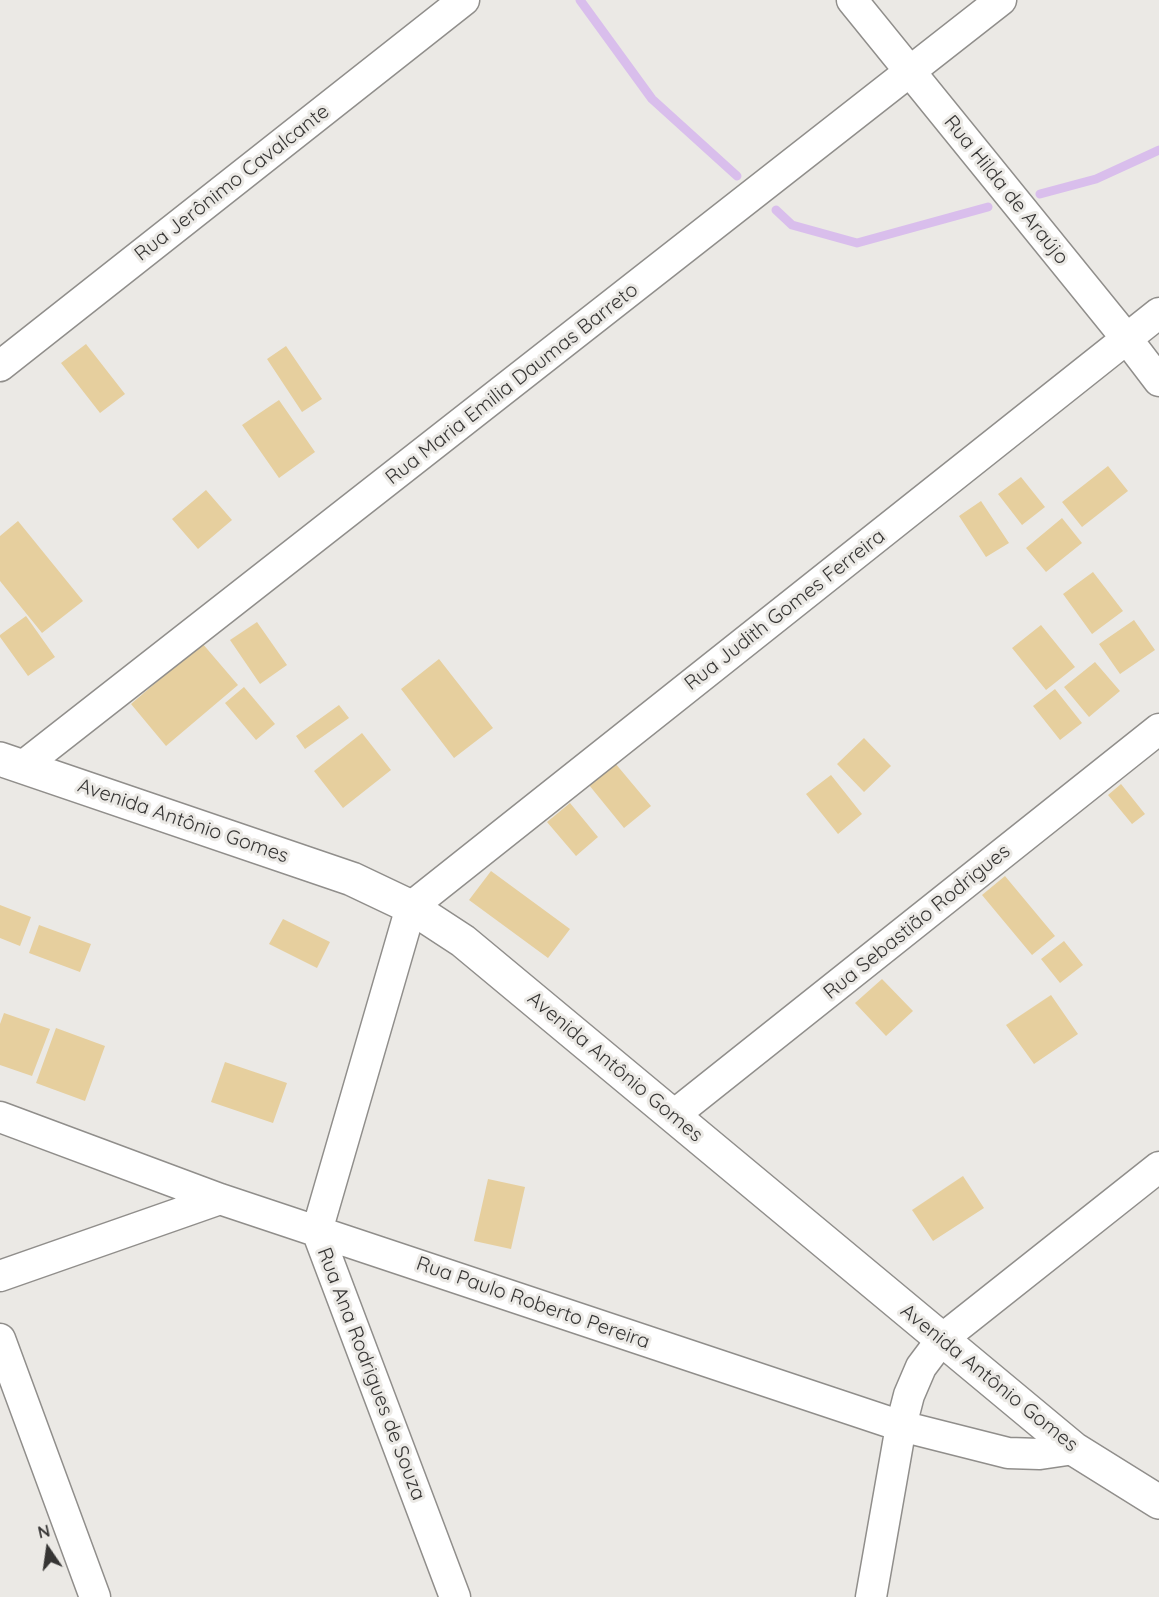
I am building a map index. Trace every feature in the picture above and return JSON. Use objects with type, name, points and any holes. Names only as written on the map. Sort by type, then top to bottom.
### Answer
[{"type":"street","name":"Rua Jerônimo Cavalcante","points":[[0,366],[464,0]]},
{"type":"street","name":"Rua Hilda de Araújo","points":[[852,0],[1159,381]]},
{"type":"street","name":"Rua Maria Emilia Daumas Barreto","points":[[12,763],[910,73],[1001,0]]},
{"type":"street","name":"Rua Judith Gomes Ferreira","points":[[411,907],[1159,313]]},
{"type":"street","name":"Rua Sebastião Rodrigues","points":[[674,1115],[1159,729]]},
{"type":"street","name":"Avenida Antônio Gomes","points":[[12,763],[352,879],[411,907],[463,941],[1074,1449],[1159,1502]]},
{"type":"street","name":"Rua Ana Rodrigues de Souza","points":[[411,907],[317,1231],[455,1597]]},
{"type":"street","name":"Rua Paulo Roberto Pereira","points":[[0,1117],[220,1199],[900,1426],[1008,1453],[1040,1454],[1074,1449]]},
{"type":"street","points":[[871,1597],[900,1426],[909,1395],[921,1367],[942,1339],[1159,1167]]},
{"type":"street","points":[[0,1276],[220,1199]]},
{"type":"street","points":[[0,1339],[94,1597]]},
{"type":"building","points":[[86,344],[125,394],[100,413],[61,363]]},
{"type":"building","points":[[286,346],[322,399],[302,412],[267,359]]},
{"type":"building","points":[[279,400],[315,452],[279,478],[242,425]]},
{"type":"building","points":[[1108,466],[1128,491],[1082,527],[1062,502]]},
{"type":"building","points":[[1021,477],[1045,507],[1022,525],[998,494]]},
{"type":"building","points":[[206,490],[232,520],[198,549],[172,519]]},
{"type":"building","points":[[981,501],[1009,543],[986,557],[959,516]]},
{"type":"building","points":[[1062,518],[1082,543],[1046,572],[1026,548]]},
{"type":"building","points":[[18,521],[83,601],[42,633],[0,581],[0,536]]},
{"type":"building","points":[[1093,572],[1123,611],[1092,634],[1063,594]]},
{"type":"building","points":[[26,616],[55,657],[28,676],[0,637]]},
{"type":"building","points":[[1134,620],[1155,650],[1120,674],[1099,644]]},
{"type":"building","points":[[257,622],[287,665],[260,684],[230,640]]},
{"type":"building","points":[[1041,625],[1075,667],[1046,690],[1012,648]]},
{"type":"building","points":[[202,643],[238,685],[166,746],[131,704]]},
{"type":"building","points":[[439,659],[493,728],[454,758],[401,689]]},
{"type":"building","points":[[1095,662],[1120,691],[1089,717],[1064,687]]},
{"type":"building","points":[[244,687],[275,724],[256,740],[225,703]]},
{"type":"building","points":[[1055,689],[1082,723],[1060,740],[1033,706]]},
{"type":"building","points":[[339,705],[349,718],[305,749],[296,736]]},
{"type":"building","points":[[362,733],[391,770],[343,808],[314,771]]},
{"type":"building","points":[[864,738],[891,766],[864,792],[837,764]]},
{"type":"building","points":[[615,763],[651,806],[624,828],[589,785]]},
{"type":"building","points":[[831,775],[862,814],[838,834],[806,794]]},
{"type":"building","points":[[1121,784],[1145,814],[1132,824],[1108,795]]},
{"type":"building","points":[[570,803],[598,837],[576,856],[547,822]]},
{"type":"building","points":[[491,871],[570,929],[548,958],[469,900]]},
{"type":"building","points":[[1005,876],[1055,936],[1032,955],[982,895]]},
{"type":"building","points":[[0,905],[31,917],[20,946],[0,938]]},
{"type":"building","points":[[283,919],[330,942],[317,968],[269,944]]},
{"type":"building","points":[[39,925],[91,944],[80,972],[29,953]]},
{"type":"building","points":[[1064,941],[1083,965],[1060,983],[1041,959]]},
{"type":"building","points":[[882,979],[913,1011],[886,1036],[855,1003]]},
{"type":"building","points":[[1051,995],[1078,1034],[1034,1064],[1006,1025]]},
{"type":"building","points":[[4,1013],[50,1029],[32,1076],[0,1065],[0,1024]]},
{"type":"building","points":[[56,1028],[105,1046],[85,1101],[36,1083]]},
{"type":"building","points":[[225,1062],[287,1083],[273,1123],[211,1102]]},
{"type":"building","points":[[963,1176],[984,1208],[933,1241],[912,1210]]},
{"type":"building","points":[[488,1179],[525,1187],[511,1249],[474,1241]]},
{"type":"waterway","points":[[580,0],[652,99],[737,176]]},
{"type":"waterway","points":[[1040,194],[1096,179],[1159,150]]},
{"type":"waterway","points":[[776,210],[792,225],[857,243],[988,207]]}]
